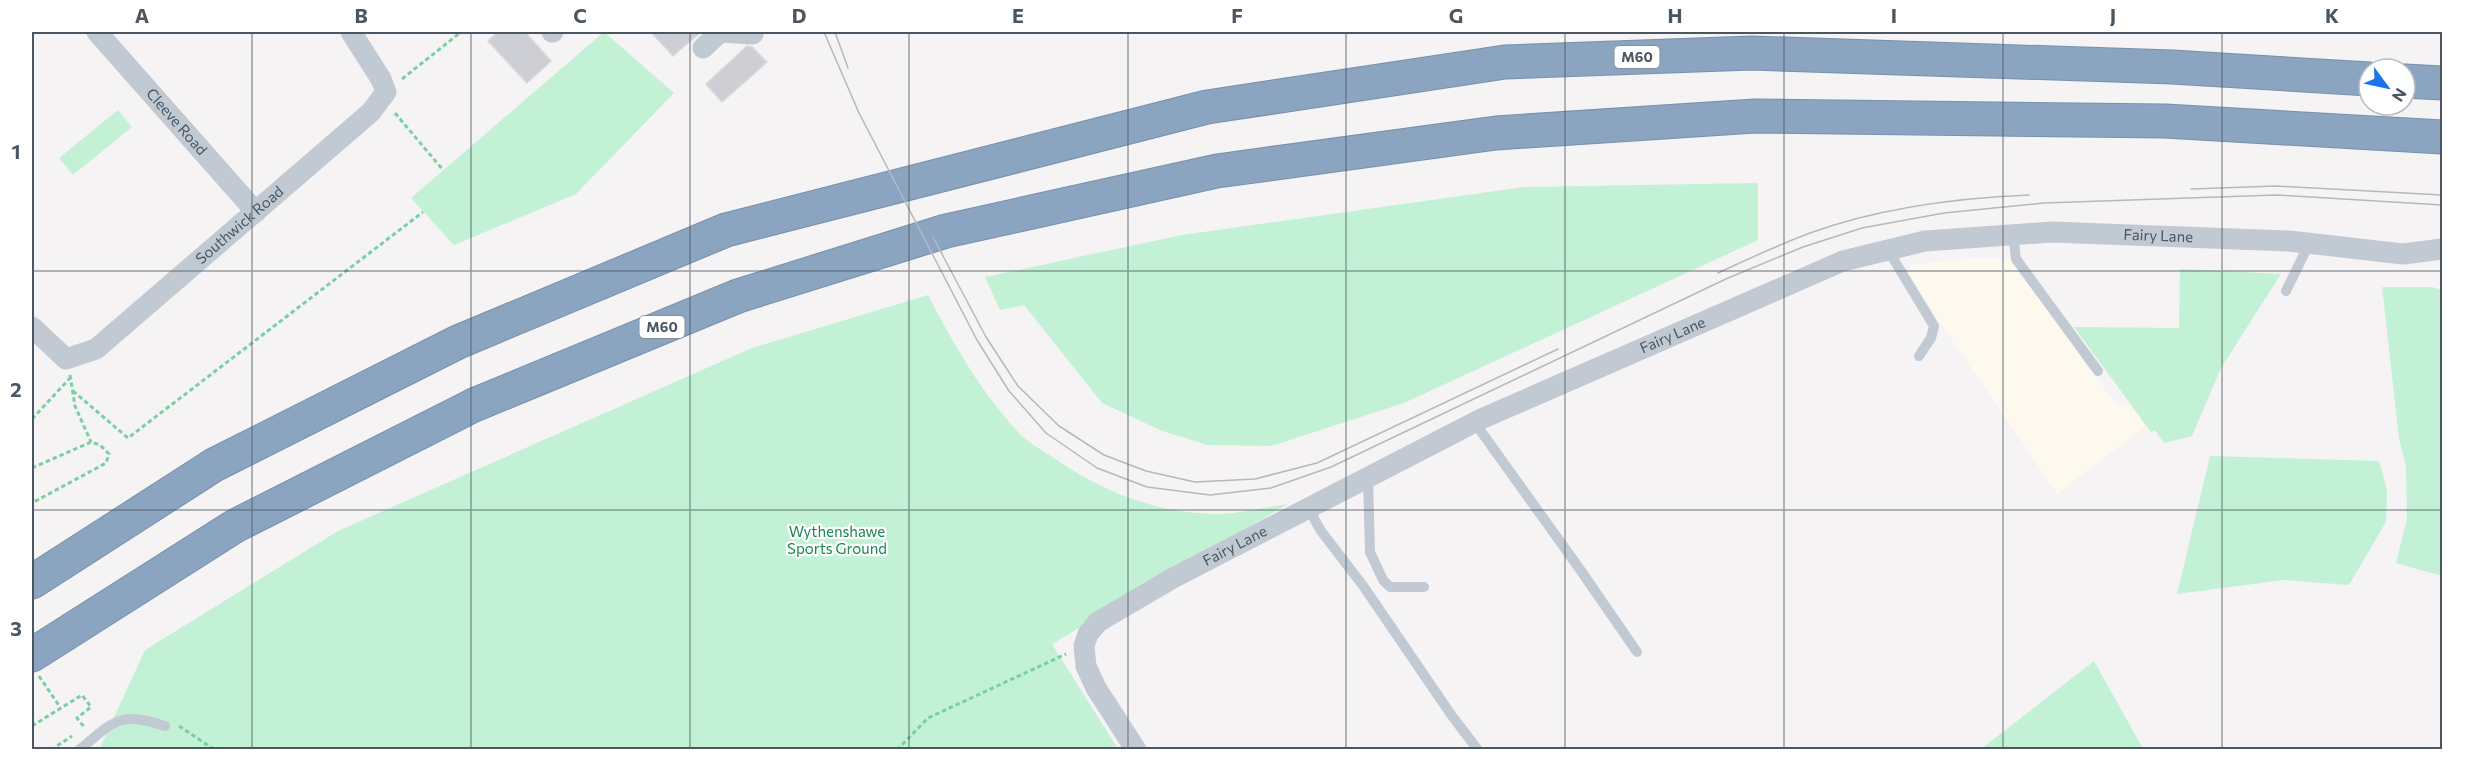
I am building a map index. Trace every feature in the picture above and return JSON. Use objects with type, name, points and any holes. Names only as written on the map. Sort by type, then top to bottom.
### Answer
[{"type":"highway","name":"M60","points":[[32,582],[214,465],[458,342],[726,230],[1207,107],[1505,62],[1752,53],[2172,67],[2357,78]]},
{"type":"highway","points":[[2417,82],[2442,83]]},
{"type":"highway","name":"M60","points":[[34,664],[235,526],[474,405],[738,296],[946,231],[1217,171],[1496,133],[1755,117],[2165,121],[2442,137]]},
{"type":"street","name":"Cleeve Road","points":[[97,32],[256,212]]},
{"type":"street","points":[[351,32],[381,79],[383,96]]},
{"type":"street","points":[[703,48],[720,32],[753,34]]},
{"type":"street","name":"Southwick Road","points":[[68,369],[96,349],[256,212],[371,112],[383,96]]},
{"type":"street","name":"Fairy Lane","points":[[1084,646],[1088,634],[1098,622],[1173,578],[1475,423],[1843,261],[1924,241],[2052,232],[2309,244],[2403,254],[2442,249]]},
{"type":"street","points":[[32,327],[68,369]]},
{"type":"street","points":[[1084,646],[1086,666],[1096,688],[1136,750]]},
{"type":"lane","points":[[2013,234],[2016,260],[2098,371]]},
{"type":"lane","points":[[2286,291],[2309,244]]},
{"type":"lane","points":[[1888,250],[1934,326],[1931,338],[1919,356]]},
{"type":"lane","points":[[1475,423],[1636,652]]},
{"type":"lane","points":[[1368,478],[1370,552],[1374,564],[1390,586],[1424,587]]},
{"type":"lane","points":[[1308,508],[1321,531],[1364,587],[1452,717],[1478,750]]},
{"type":"lane","points":[[78,750],[113,722],[140,718],[165,726]]},
{"type":"path","points":[[443,170],[383,96],[461,32]]},
{"type":"path","points":[[73,391],[128,438],[423,212]]},
{"type":"path","points":[[68,369],[75,406],[91,442]]},
{"type":"path","points":[[32,419],[68,369]]},
{"type":"path","points":[[32,468],[91,442],[100,445],[109,454],[106,463],[32,503]]},
{"type":"path","points":[[897,750],[928,718],[1084,646]]},
{"type":"path","points":[[34,664],[60,707]]},
{"type":"path","points":[[32,726],[82,695],[91,707],[77,718],[85,728]]},
{"type":"shaded area","points":[[1962,259],[2011,259],[2115,403],[2132,407],[2146,426],[2057,494],[1908,275],[1910,265]]},
{"type":"green space","points":[[604,32],[674,93],[576,194],[454,245],[411,198]]},
{"type":"green space","points":[[118,110],[132,127],[73,175],[59,158]]},
{"type":"green space","points":[[1758,183],[1758,240],[1404,403],[1271,446],[1207,445],[1160,430],[1102,403],[1024,305],[1000,310],[985,277],[1182,235],[1524,187]]},
{"type":"green space","points":[[2180,269],[2281,274],[2221,368],[2192,436],[2164,443],[2155,430],[2151,432],[2074,327],[2179,328]]},
{"type":"green space","points":[[2382,287],[2432,287],[2442,290],[2442,576],[2396,563],[2407,519],[2406,467],[2399,438]]},
{"type":"green space","name":"Wythenshawe Sports Ground","points":[[928,295],[970,368],[1007,419],[1031,444],[1089,480],[1129,498],[1193,513],[1225,514],[1288,504],[1052,644],[1118,749],[99,750],[145,650],[338,531],[752,348]]},
{"type":"green space","points":[[2210,456],[2379,461],[2387,490],[2386,522],[2349,585],[2284,580],[2177,594]]},
{"type":"green space","points":[[2094,661],[2143,749],[1981,749]]},
{"type":"building","points":[[498,32],[525,32],[551,61],[527,83],[488,41]]},
{"type":"building","points":[[651,32],[701,32],[673,56]]},
{"type":"building","points":[[747,46],[752,47],[767,62],[722,102],[706,84]]},
{"type":"tram line","points":[[824,32],[859,113],[977,340],[1009,391],[1046,433],[1097,468],[1147,487],[1210,495],[1271,488],[1331,467],[1728,278],[1803,247],[1862,228],[1944,213],[2044,203],[2276,195],[2442,205]]},
{"type":"tram line","points":[[835,32],[848,68]]},
{"type":"tram line","points":[[2191,189],[2275,186],[2442,195]]},
{"type":"tram line","points":[[1718,273],[1798,238],[1863,217],[1946,202],[2029,195]]},
{"type":"tram line","points":[[933,237],[986,337],[1018,386],[1059,426],[1104,455],[1146,471],[1195,482],[1255,479],[1317,463],[1558,349]]}]
